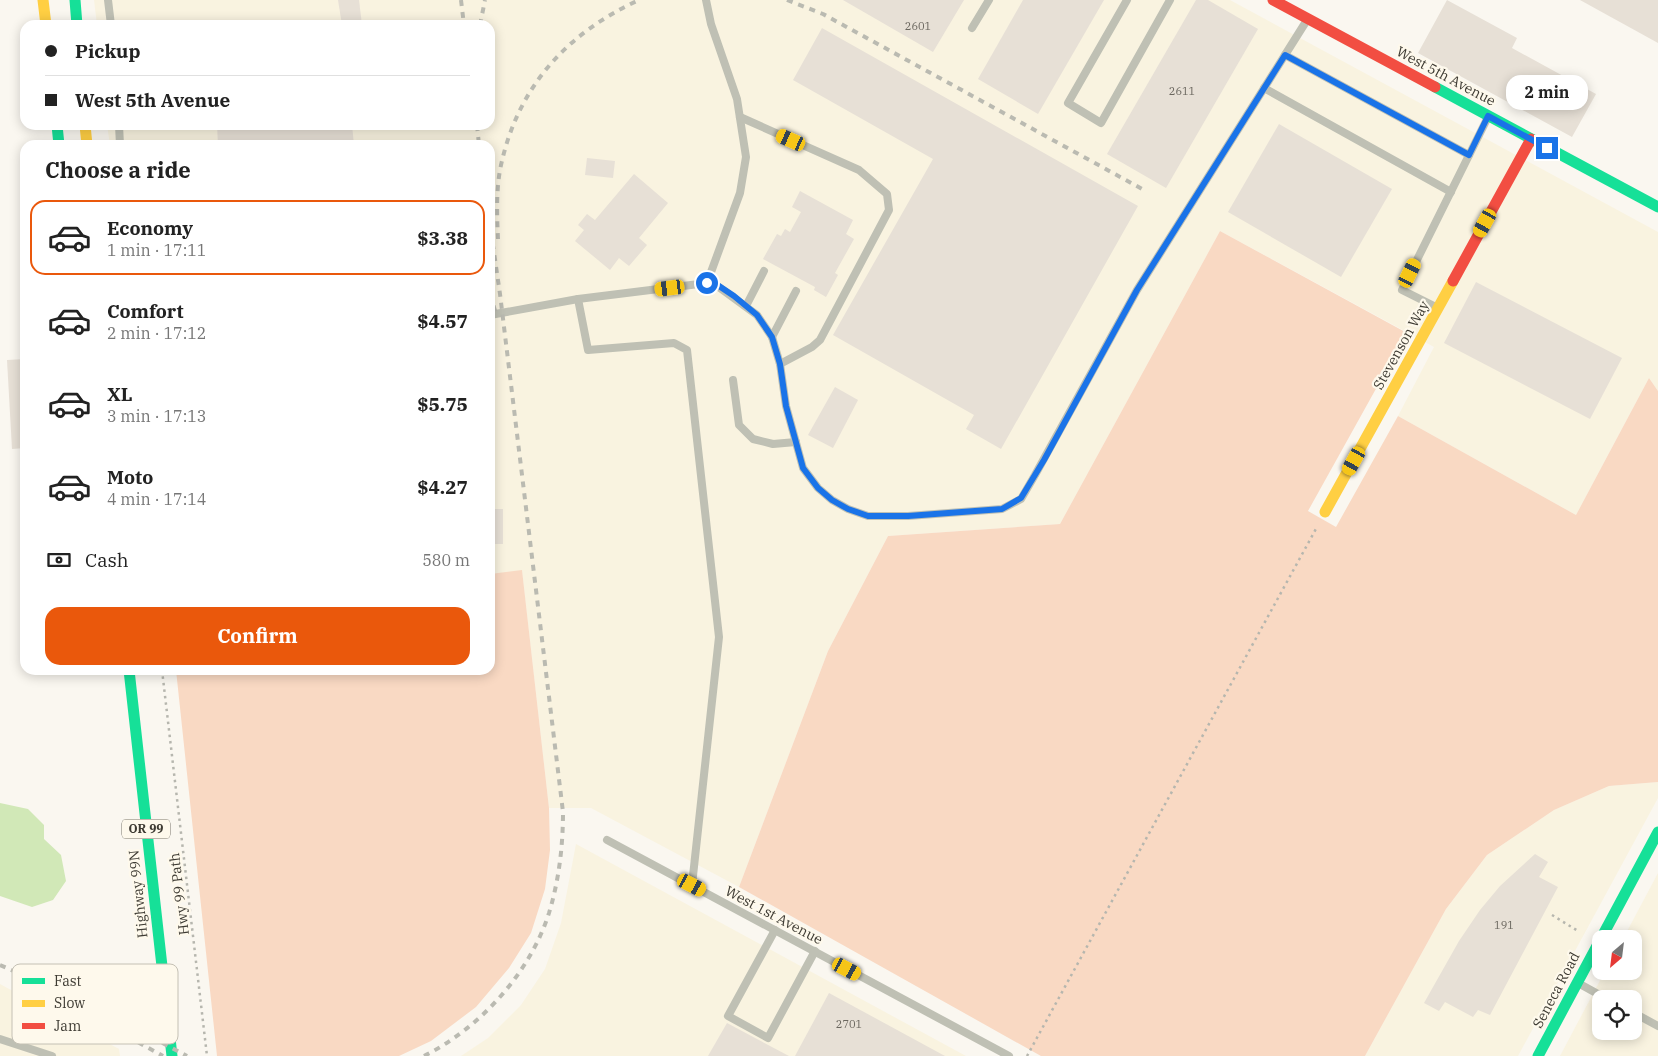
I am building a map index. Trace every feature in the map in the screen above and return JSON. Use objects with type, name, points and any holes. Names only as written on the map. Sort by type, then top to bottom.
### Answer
[{"type":"street","points":[[43,0],[45,20]]},
{"type":"street","points":[[75,0],[77,20]]},
{"type":"street","name":"West 5th Avenue","points":[[1273,0],[1658,207]]},
{"type":"street","name":"Stevenson Way","points":[[1325,512],[1531,139]]},
{"type":"street","name":"Highway 99N","points":[[130,675],[160,964]]},
{"type":"street","name":"Seneca Road","points":[[1538,1056],[1654,848],[1658,832]]},
{"type":"lane","points":[[108,0],[110,20]]},
{"type":"lane","points":[[706,0],[711,24],[737,99],[746,157],[740,194],[707,283]]},
{"type":"lane","points":[[972,28],[988,0]]},
{"type":"lane","points":[[1127,0],[1068,103],[1102,123],[1170,0]]},
{"type":"lane","points":[[495,313],[578,299],[707,283],[716,284],[757,315],[772,337],[780,364],[786,406],[803,468],[818,488],[832,500],[848,509],[868,516],[908,516],[1002,509],[1021,498],[1036,475],[1137,290],[1307,18]]},
{"type":"lane","points":[[1285,55],[1469,155]]},
{"type":"lane","points":[[1264,88],[1451,192]]},
{"type":"lane","points":[[1438,308],[1402,290],[1488,116]]},
{"type":"lane","points":[[740,117],[859,170],[887,194],[889,210],[820,340],[812,347],[780,364]]},
{"type":"lane","points":[[746,306],[764,271]]},
{"type":"lane","points":[[772,337],[796,291]]},
{"type":"lane","points":[[578,299],[588,350],[674,343],[687,350],[719,637],[692,885]]},
{"type":"lane","points":[[734,380],[739,425],[753,439],[773,444],[796,442]]},
{"type":"lane","name":"West 1st Avenue","points":[[607,840],[1009,1056]]},
{"type":"lane","points":[[775,930],[728,1016],[768,1038],[815,951]]},
{"type":"lane","points":[[1577,983],[1592,991]]},
{"type":"lane","points":[[1642,1017],[1658,1026]]},
{"type":"lane","points":[[0,1039],[12,1043]]},
{"type":"lane","points":[[15,1044],[52,1056]]},
{"type":"path","points":[[1027,1056],[1325,512]]},
{"type":"path","name":"Hwy 99 Path","points":[[163,675],[207,1056]]},
{"type":"path","points":[[1552,915],[1578,931]]},
{"type":"shaded area","points":[[94,0],[1230,0],[1658,232],[1658,391],[1649,378],[1576,515],[1398,416],[1434,347],[1220,231],[1060,524],[888,536],[828,651],[739,887],[591,808],[549,808],[522,571],[495,574],[495,140],[109,140],[108,130],[495,130],[495,20],[96,20]]},
{"type":"shaded area","points":[[1220,231],[1407,333],[1308,511],[1336,527],[1398,416],[1576,515],[1649,378],[1658,391],[1658,782],[1609,786],[1554,810],[1487,855],[1446,909],[1365,1056],[1041,1056],[739,887],[828,651],[888,536],[1060,524]]},
{"type":"shaded area","points":[[522,570],[549,808],[550,850],[545,889],[531,933],[509,968],[476,1007],[431,1041],[399,1056],[217,1056],[177,675],[495,675],[495,573]]},
{"type":"shaded area","points":[[1658,782],[1658,798],[1518,1056],[1365,1056],[1446,909],[1487,855],[1554,810],[1609,786]]},
{"type":"shaded area","points":[[0,803],[28,809],[44,825],[44,839],[61,855],[66,881],[53,900],[32,907],[0,896]]},
{"type":"shaded area","points":[[576,844],[966,1056],[461,1056],[488,1038],[521,1005],[545,969],[561,923]]},
{"type":"shaded area","points":[[1658,873],[1658,1056],[1560,1056],[1592,996],[1592,1040],[1642,1040],[1642,990],[1595,990],[1600,980],[1642,980],[1642,930],[1628,930]]},
{"type":"shaded area","points":[[0,984],[12,991],[12,1044],[110,1044],[119,1049],[120,1056],[0,1056]]},
{"type":"building","points":[[338,0],[359,0],[361,20],[341,20]]},
{"type":"building","points":[[843,0],[964,0],[933,52]]},
{"type":"building","points":[[1023,0],[1104,0],[1038,114],[978,79]]},
{"type":"building","points":[[1196,0],[1208,0],[1258,29],[1166,188],[1107,154]]},
{"type":"building","points":[[1447,0],[1517,38],[1512,48],[1596,94],[1572,137],[1418,53]]},
{"type":"building","points":[[1580,0],[1658,0],[1658,43]]},
{"type":"building","points":[[822,28],[1138,206],[1001,449],[966,429],[974,415],[833,335],[933,159],[793,80]]},
{"type":"building","points":[[1279,124],[1392,189],[1341,277],[1228,212]]},
{"type":"building","points":[[217,130],[352,130],[354,140],[218,140]]},
{"type":"building","points":[[587,158],[615,161],[613,178],[585,175]]},
{"type":"building","points":[[634,174],[668,203],[639,238],[647,245],[629,266],[619,258],[610,270],[575,241],[584,230],[578,225],[587,214],[595,220]]},
{"type":"building","points":[[800,191],[853,220],[846,234],[854,239],[835,273],[838,275],[826,297],[814,290],[815,287],[763,259],[777,234],[781,236],[785,229],[790,232],[801,212],[792,207]]},
{"type":"building","points":[[1476,282],[1622,358],[1590,419],[1444,343]]},
{"type":"building","points":[[20,359],[20,448],[12,449],[7,360]]},
{"type":"building","points":[[835,387],[858,400],[833,448],[808,435]]},
{"type":"building","points":[[495,509],[503,509],[503,544],[495,544]]},
{"type":"building","points":[[1535,854],[1548,862],[1539,877],[1558,887],[1490,1015],[1478,1010],[1473,1017],[1445,1002],[1439,1011],[1424,1003],[1459,941],[1480,910],[1500,886]]},
{"type":"building","points":[[829,993],[945,1056],[795,1056]]},
{"type":"building","points":[[727,1023],[789,1056],[708,1056]]},
{"type":"railway","points":[[461,0],[463,20]]},
{"type":"railway","points":[[481,20],[485,0]]},
{"type":"railway","points":[[498,239],[497,196],[500,170],[518,114],[532,90],[548,67],[567,47],[612,14],[639,0]]},
{"type":"railway","points":[[787,0],[823,14],[1144,190]]},
{"type":"railway","points":[[478,130],[478,140]]},
{"type":"railway","points":[[424,1056],[445,1044],[483,1014],[516,977],[529,957],[549,913],[560,863],[563,812],[495,260]]},
{"type":"railway","points":[[495,310],[497,317]]},
{"type":"railway","points":[[0,965],[12,970]]},
{"type":"railway","points":[[141,1044],[163,1056]]},
{"type":"railway","points":[[164,1044],[187,1056]]},
{"type":"traffic: fast","points":[[75,0],[77,20]]},
{"type":"traffic: fast","points":[[1435,87],[1658,207]]},
{"type":"traffic: fast","points":[[58,130],[58,140]]},
{"type":"traffic: fast","points":[[130,675],[162,964]]},
{"type":"traffic: fast","points":[[1538,1056],[1658,832]]},
{"type":"traffic: fast","points":[[171,1044],[172,1056]]},
{"type":"traffic: slow","points":[[43,0],[45,20]]},
{"type":"traffic: slow","points":[[86,130],[86,140]]},
{"type":"traffic: slow","points":[[1325,512],[1453,281]]},
{"type":"traffic: jam","points":[[1273,0],[1435,87]]},
{"type":"traffic: jam","points":[[1453,281],[1531,139]]},
{"type":"route","points":[[707,283],[716,284],[757,315],[772,337],[780,364],[786,406],[803,468],[818,488],[832,500],[848,509],[868,516],[908,516],[1002,509],[1021,498],[1036,475],[1137,290],[1285,55],[1469,155],[1488,116],[1547,148]]}]
